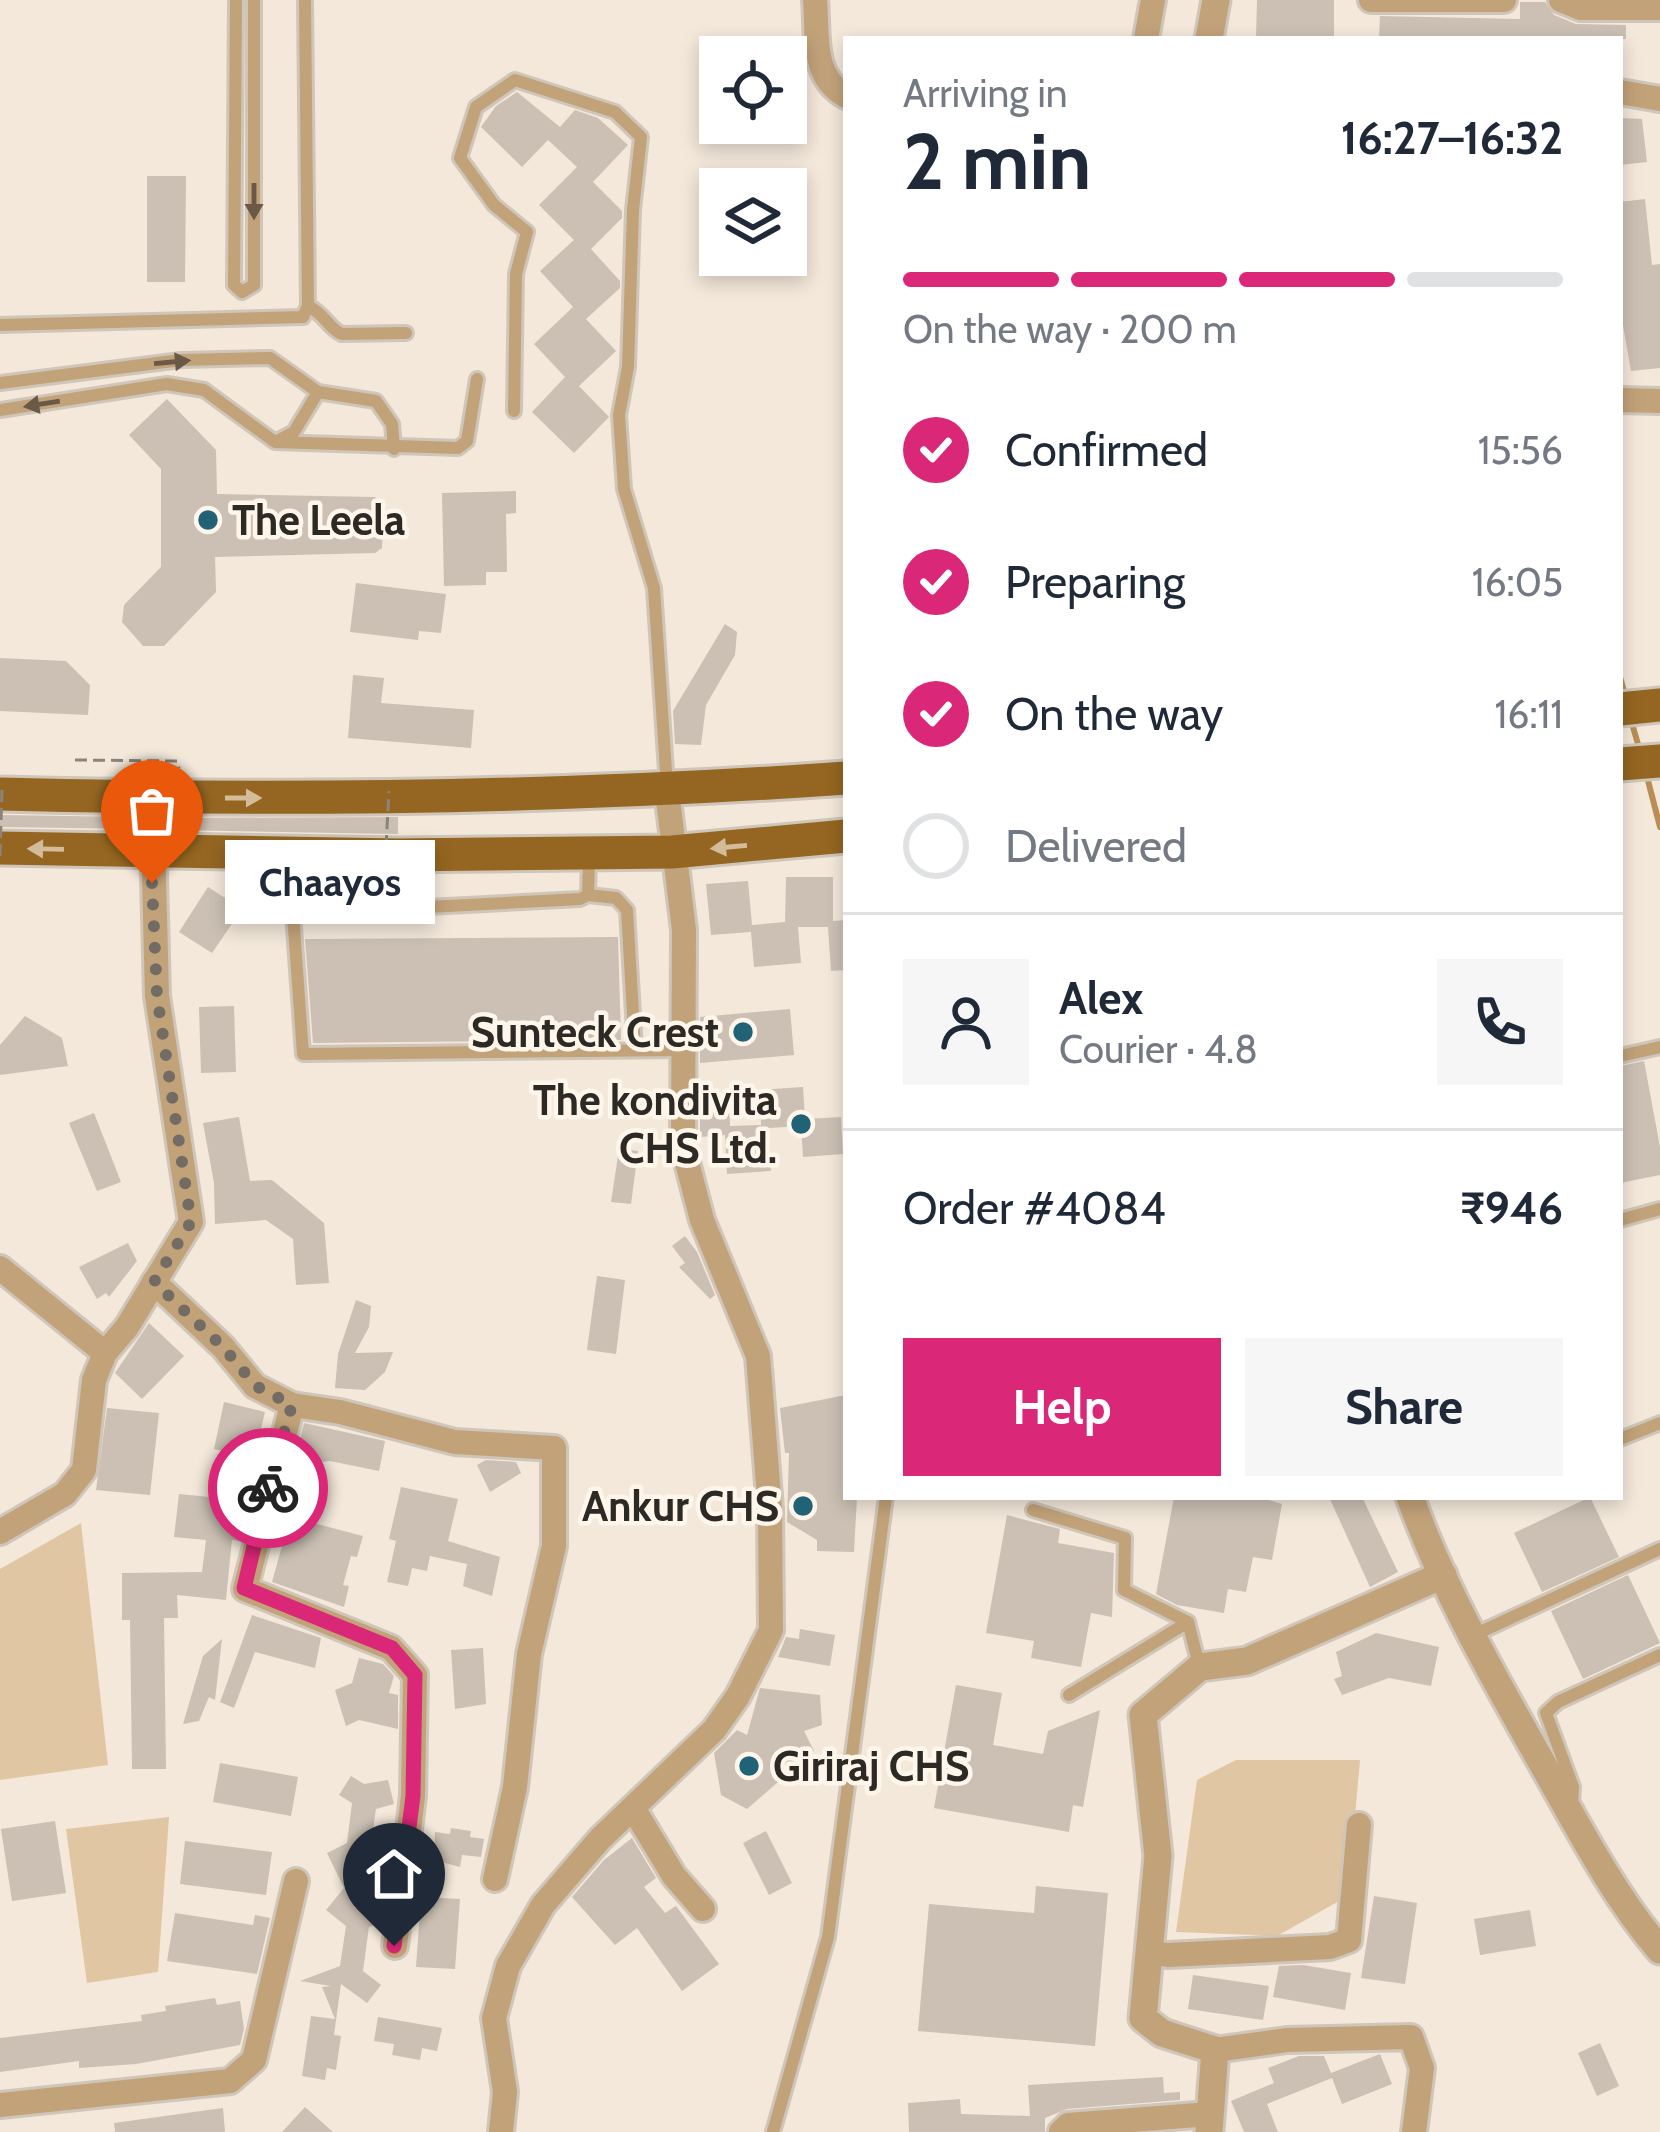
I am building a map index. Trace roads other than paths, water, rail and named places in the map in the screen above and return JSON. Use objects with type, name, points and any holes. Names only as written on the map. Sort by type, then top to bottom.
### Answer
[{"type":"main road","points":[[1623,764],[1660,761]]},
{"type":"main road","points":[[1,791],[152,798],[398,799],[843,778]]},
{"type":"main road","points":[[0,852],[672,852],[843,836]]},
{"type":"street","points":[[815,0],[820,68],[843,94]]},
{"type":"street","points":[[1147,36],[1153,0]]},
{"type":"street","points":[[1210,36],[1216,0]]},
{"type":"street","points":[[1370,0],[1504,0]]},
{"type":"street","points":[[1561,0],[1581,8],[1660,8]]},
{"type":"street","points":[[1623,93],[1660,99]]},
{"type":"street","points":[[1623,400],[1660,401]]},
{"type":"street","points":[[501,2132],[505,2092],[494,2018],[508,1966],[543,1905],[714,1730],[738,1696],[772,1630],[770,1509],[758,1357],[702,1220],[683,1147],[685,930],[667,790]]},
{"type":"street","points":[[0,1532],[65,1494],[84,1470],[94,1380],[105,1353],[191,1222],[157,996],[152,798]]},
{"type":"street","points":[[0,1268],[105,1353]]},
{"type":"street","points":[[154,1282],[223,1347],[256,1386],[292,1405],[497,1447],[554,1448],[554,1546],[529,1654],[515,1787],[495,1879]]},
{"type":"street","points":[[292,1405],[244,1588],[392,1648],[415,1675],[413,1796],[394,1946]]},
{"type":"street","points":[[1411,1500],[1474,1635],[1571,1814],[1660,1950]]},
{"type":"street","points":[[1414,2132],[1422,2068],[1411,2037],[1287,2040],[1215,2050],[1162,2033],[1143,2018],[1158,1856],[1143,1714],[1200,1666],[1247,1661],[1443,1574]]},
{"type":"street","points":[[633,1808],[674,1876],[703,1910]]},
{"type":"street","points":[[1149,1952],[1330,1947],[1349,1940],[1359,1825]]},
{"type":"street","points":[[0,2105],[230,2081],[243,2073],[254,2060],[296,1882]]},
{"type":"street","points":[[1061,2132],[1068,2125],[1210,2123],[1215,2050]]},
{"type":"lane","points":[[236,0],[234,285],[242,292]]},
{"type":"lane","points":[[242,292],[254,284],[254,0]]},
{"type":"lane","points":[[0,325],[240,322],[303,316],[308,306],[305,0]]},
{"type":"lane","points":[[514,411],[516,274],[527,232],[494,205],[460,158],[476,107],[515,80],[615,112],[641,137],[633,210],[628,368],[619,415],[624,489],[654,588],[667,790]]},
{"type":"lane","points":[[235,128],[254,130]]},
{"type":"lane","points":[[240,322],[242,292]]},
{"type":"lane","points":[[308,306],[325,314],[334,331],[342,334],[406,333]]},
{"type":"lane","points":[[0,382],[181,361],[270,358],[318,392],[376,401],[392,424],[394,449]]},
{"type":"lane","points":[[0,410],[167,383],[203,391],[275,442],[458,448],[467,441],[477,379]]},
{"type":"lane","points":[[275,442],[294,432],[318,392]]},
{"type":"lane","points":[[289,853],[303,1054],[684,1050]]},
{"type":"lane","points":[[589,853],[589,895]]},
{"type":"lane","points":[[293,914],[589,895],[616,898],[627,910],[634,1049]]},
{"type":"lane","points":[[1623,1055],[1660,1047]]},
{"type":"lane","points":[[1623,1219],[1660,1209]]},
{"type":"lane","points":[[1623,1438],[1660,1424]]},
{"type":"lane","points":[[773,2132],[828,1937],[886,1500]]},
{"type":"lane","points":[[1033,1510],[1125,1538],[1124,1590],[1188,1622],[1200,1666]]},
{"type":"lane","points":[[1474,1635],[1660,1549]]},
{"type":"lane","points":[[1069,1695],[1188,1622]]},
{"type":"lane","points":[[1571,1814],[1573,1787],[1546,1713],[1558,1702],[1660,1655]]},
{"type":"waterway","points":[[1623,688],[1625,695]]},
{"type":"waterway","points":[[1631,720],[1640,751]]},
{"type":"waterway","points":[[1646,773],[1660,827]]},
{"type":"place","name":"The Leela","points":[[208,520]]},
{"type":"place","name":"Chaayos","points":[[152,883]]},
{"type":"place","name":"Sunteck Crest","points":[[743,1032]]},
{"type":"place","name":"The kondivita CHS Ltd.","points":[[801,1124]]},
{"type":"place","name":"Ankur CHS","points":[[803,1506]]},
{"type":"place","name":"Giriraj CHS","points":[[749,1766]]}]
